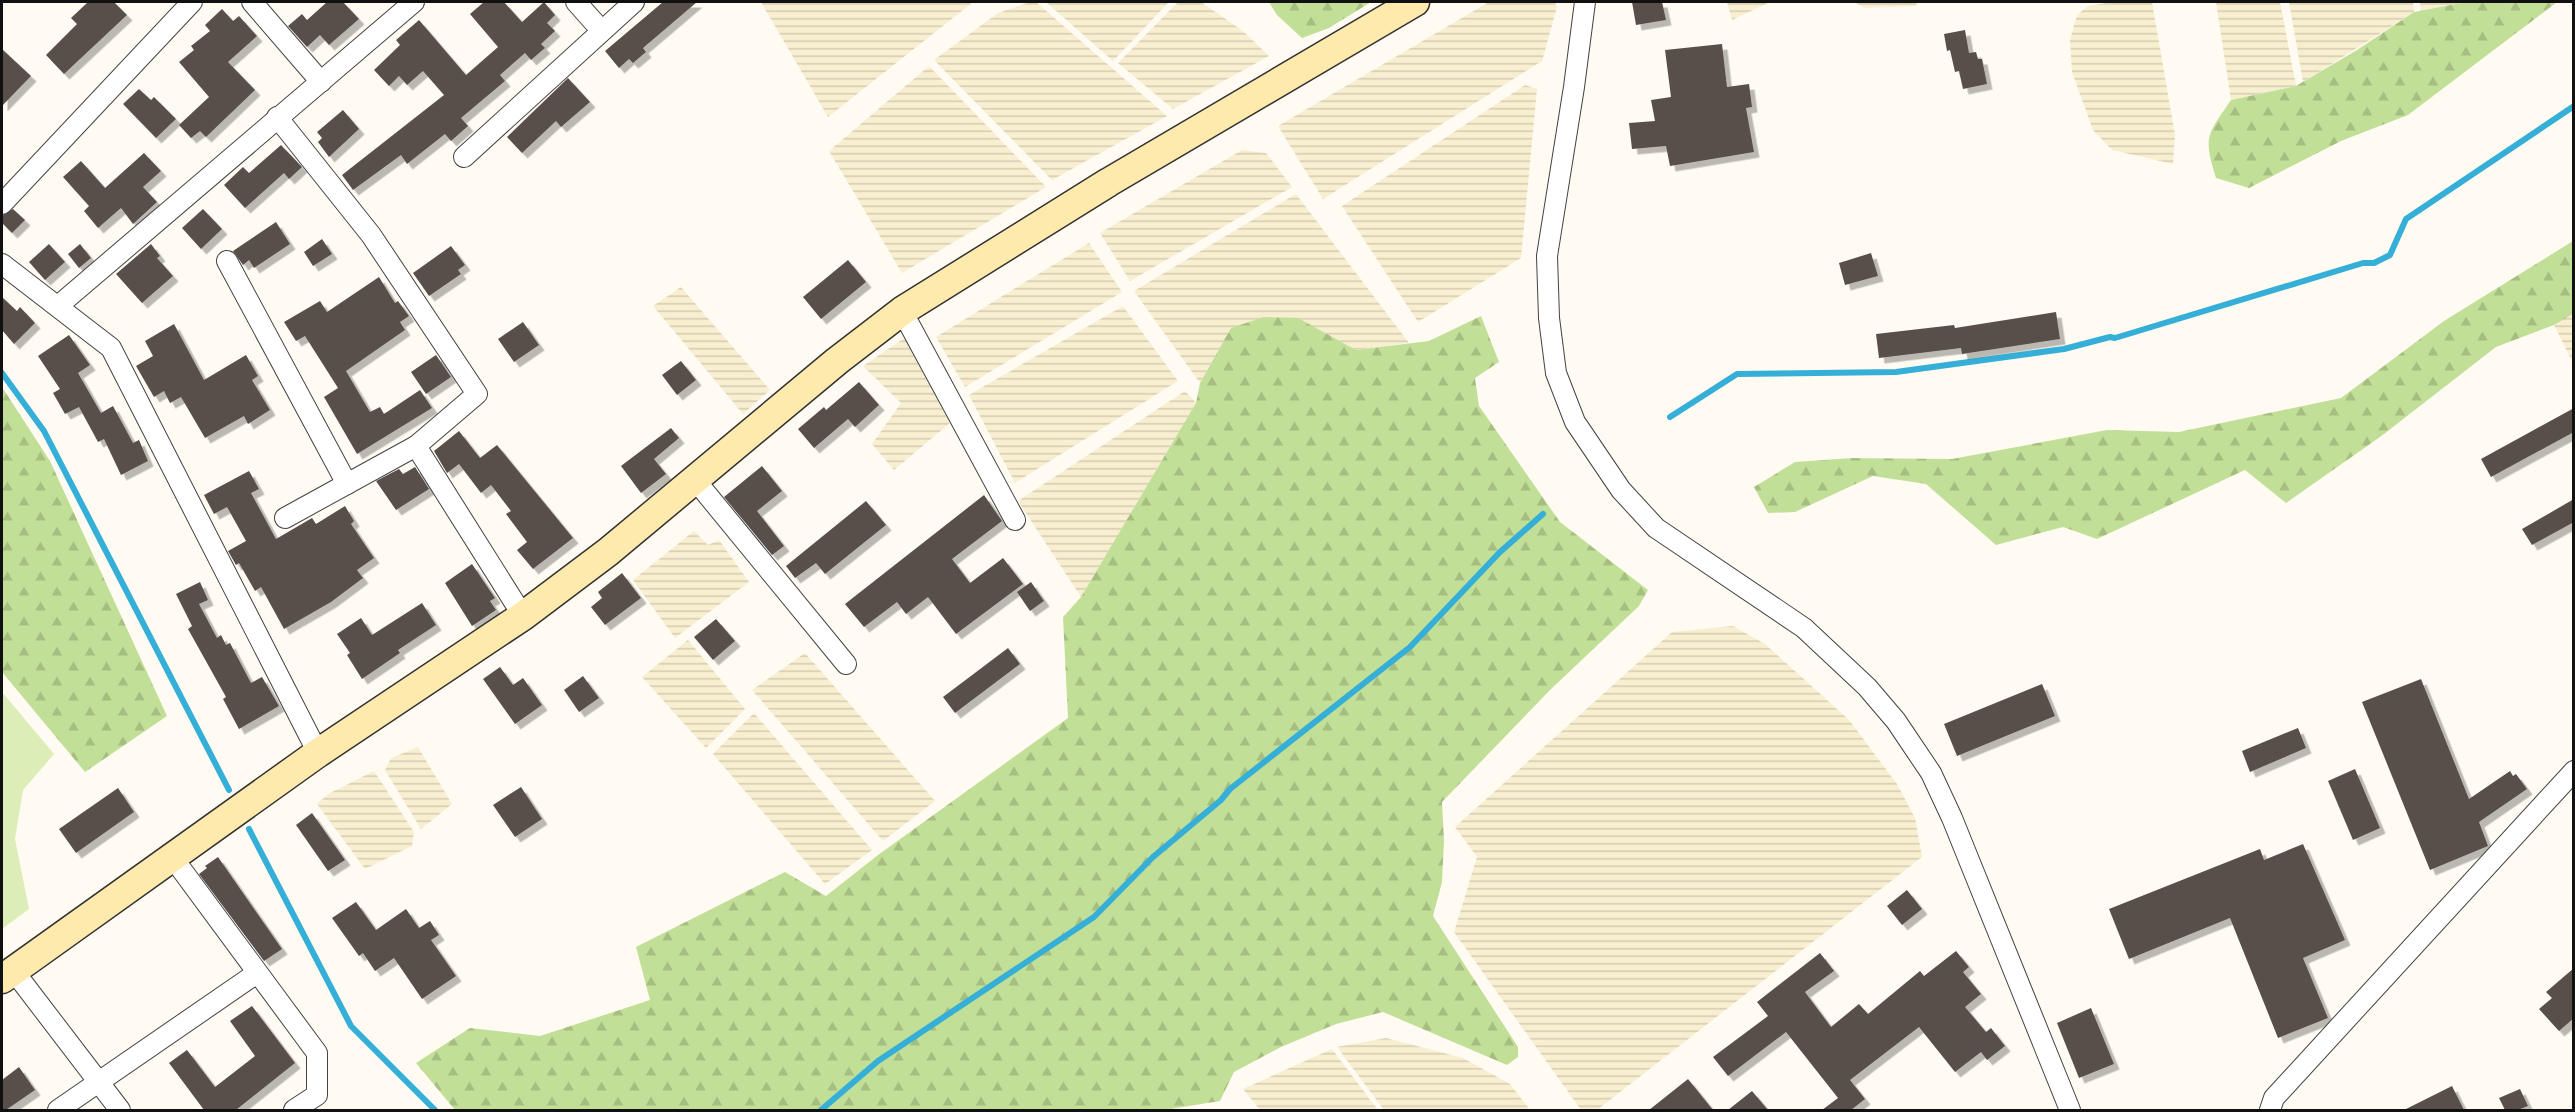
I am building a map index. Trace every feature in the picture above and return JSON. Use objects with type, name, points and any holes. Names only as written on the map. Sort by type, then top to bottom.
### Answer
[{"type":"street","points":[[2,204],[192,2]]},
{"type":"street","points":[[252,2],[321,82]]},
{"type":"street","points":[[58,306],[414,2]]},
{"type":"street","points":[[576,2],[601,30]]},
{"type":"street","points":[[464,157],[634,2]]},
{"type":"street","points":[[120,1110],[7,974],[318,753],[523,616],[608,552],[696,481],[837,361],[902,311],[1108,182],[1415,2]]},
{"type":"street","points":[[1585,2],[1547,256],[1549,318],[1556,372],[1575,422],[1621,490],[1656,528],[1804,628],[1867,687],[1896,721],[1931,773],[1952,818],[2070,1110]]},
{"type":"street","points":[[278,117],[371,235],[477,394],[416,446],[285,518]]},
{"type":"street","points":[[227,261],[346,484]]},
{"type":"street","points":[[2,264],[111,348],[318,753]]},
{"type":"street","points":[[902,311],[1015,520]]},
{"type":"street","points":[[416,446],[523,616]]},
{"type":"street","points":[[696,481],[846,664]]},
{"type":"street","points":[[2270,1110],[2274,1098],[2574,771]]},
{"type":"street","points":[[173,858],[316,1053],[317,1095],[294,1110]]},
{"type":"street","points":[[58,1110],[257,973]]},
{"type":"shaded area","points":[[761,2],[973,2],[828,117]]},
{"type":"shaded area","points":[[1036,2],[1167,116],[1052,180],[934,60],[998,13]]},
{"type":"shaded area","points":[[1046,2],[1169,2],[1113,61]]},
{"type":"shaded area","points":[[1178,2],[1201,2],[1243,31],[1269,56],[1173,109],[1118,63]]},
{"type":"shaded area","points":[[1489,2],[1555,2],[1557,7],[1542,61],[1323,199],[1278,126]]},
{"type":"shaded area","points":[[1727,2],[1770,2],[1732,20]]},
{"type":"shaded area","points":[[1854,2],[1916,2],[1917,6],[1865,8]]},
{"type":"shaded area","points":[[2112,2],[2152,2],[2175,135],[2173,164],[2112,150],[2093,130],[2072,72],[2070,40],[2077,15],[2088,6]]},
{"type":"shaded area","points":[[2216,2],[2280,2],[2296,86],[2231,100]]},
{"type":"shaded area","points":[[2289,2],[2413,2],[2414,12],[2303,82]]},
{"type":"shaded area","points":[[2420,2],[2467,2],[2421,11]]},
{"type":"shaded area","points":[[929,66],[1046,187],[902,273],[829,151]]},
{"type":"shaded area","points":[[1525,85],[1537,89],[1521,258],[1418,322],[1342,206]]},
{"type":"shaded area","points":[[1242,150],[1266,153],[1292,187],[1130,281],[1100,233]]},
{"type":"shaded area","points":[[1296,194],[1409,343],[1356,350],[1298,319],[1231,328],[1200,383],[1134,291]]},
{"type":"shaded area","points":[[1089,243],[1122,292],[965,387],[936,337]]},
{"type":"shaded area","points":[[681,287],[770,390],[743,414],[653,306]]},
{"type":"shaded area","points":[[1123,306],[1178,381],[1015,483],[969,395]]},
{"type":"shaded area","points":[[2573,314],[2573,363],[2554,325]]},
{"type":"shaded area","points":[[906,337],[950,423],[894,470],[872,444],[901,403],[863,366]]},
{"type":"shaded area","points":[[1185,391],[1196,403],[1081,597],[1018,501]]},
{"type":"shaded area","points":[[694,531],[708,545],[719,540],[749,582],[675,638],[633,580]]},
{"type":"shaded area","points":[[1733,626],[1765,644],[1849,720],[1897,784],[1915,818],[1922,857],[1597,1110],[1581,1110],[1454,932],[1477,857],[1455,827],[1672,632]]},
{"type":"shaded area","points":[[688,640],[745,709],[706,748],[642,677]]},
{"type":"shaded area","points":[[805,653],[935,801],[883,841],[752,690]]},
{"type":"shaded area","points":[[754,713],[872,850],[825,884],[713,754]]},
{"type":"shaded area","points":[[418,747],[452,804],[421,829],[385,770],[391,758]]},
{"type":"shaded area","points":[[374,771],[414,832],[412,846],[365,869],[317,804],[328,794]]},
{"type":"shaded area","points":[[1386,1038],[1463,1058],[1510,1084],[1530,1110],[1384,1110],[1337,1047]]},
{"type":"shaded area","points":[[1332,1049],[1378,1110],[1260,1110],[1243,1089]]},
{"type":"green space","points":[[1269,2],[1371,2],[1329,28],[1302,38],[1277,15]]},
{"type":"green space","points":[[2467,2],[2557,2],[2408,115],[2341,141],[2249,188],[2216,178],[2209,153],[2210,137],[2212,129],[2231,100],[2296,86],[2357,50],[2414,12]]},
{"type":"green space","points":[[2573,241],[2573,314],[2554,325],[2496,347],[2380,437],[2286,503],[2245,470],[2097,539],[2063,527],[1996,545],[1926,484],[1873,476],[1795,512],[1768,513],[1754,487],[1795,462],[1852,458],[1952,459],[2107,430],[2179,432],[2341,398],[2444,321]]},
{"type":"green space","points":[[1481,316],[1499,362],[1475,378],[1479,406],[1560,522],[1648,590],[1639,606],[1550,690],[1442,802],[1444,841],[1442,882],[1433,916],[1518,1047],[1518,1057],[1507,1065],[1383,1012],[1336,1024],[1281,1047],[1234,1072],[1220,1101],[1164,1110],[455,1110],[416,1063],[470,1028],[540,1036],[650,1000],[636,947],[785,872],[826,896],[878,855],[1068,718],[1063,617],[1081,597],[1196,403],[1200,383],[1231,328],[1264,317],[1298,318],[1356,350],[1429,341]]},
{"type":"green space","points":[[2,387],[50,461],[167,716],[85,772],[2,672]]},
{"type":"green space","points":[[2,692],[54,754],[23,790],[15,839],[29,909],[2,929]]},
{"type":"building","points":[[88,2],[114,2],[127,15],[64,74],[46,55],[77,24],[71,18]]},
{"type":"building","points":[[327,2],[343,2],[359,19],[329,45],[320,35],[307,47],[288,26],[302,14],[307,20]]},
{"type":"building","points":[[484,2],[504,2],[522,22],[544,2],[555,15],[547,23],[555,31],[541,44],[545,48],[531,60],[525,53],[500,75],[505,81],[461,118],[468,126],[451,141],[445,134],[407,164],[401,155],[353,190],[342,175],[444,95],[423,71],[407,85],[399,76],[389,86],[374,70],[400,45],[396,40],[419,20],[466,75],[498,47],[470,14]]},
{"type":"building","points":[[663,2],[697,2],[643,48],[646,52],[633,63],[629,59],[619,68],[605,51]]},
{"type":"building","points":[[1632,2],[1662,2],[1666,20],[1636,25]]},
{"type":"building","points":[[222,9],[233,21],[239,16],[257,36],[228,62],[255,90],[206,137],[200,131],[191,138],[179,125],[209,97],[179,62],[194,50],[191,46],[210,31],[205,25]]},
{"type":"building","points":[[1965,30],[1969,53],[1976,52],[1978,59],[1982,59],[1987,84],[1963,89],[1959,71],[1955,72],[1950,50],[1947,51],[1944,34]]},
{"type":"building","points":[[1722,44],[1727,87],[1749,84],[1752,107],[1746,108],[1754,152],[1670,166],[1666,146],[1632,149],[1629,123],[1655,121],[1651,100],[1671,97],[1665,50]]},
{"type":"building","points":[[2,49],[31,76],[2,106]]},
{"type":"building","points":[[568,78],[590,102],[561,127],[556,121],[522,153],[507,137]]},
{"type":"building","points":[[139,89],[151,100],[154,97],[176,119],[156,138],[123,104]]},
{"type":"building","points":[[343,110],[359,129],[329,157],[318,142],[322,138],[317,132]]},
{"type":"building","points":[[281,145],[302,167],[289,179],[284,173],[245,208],[224,185],[243,167],[249,173]]},
{"type":"building","points":[[144,153],[161,171],[143,187],[157,202],[133,224],[121,208],[98,228],[84,211],[89,206],[63,177],[81,161],[105,188]]},
{"type":"building","points":[[13,209],[25,220],[12,233],[2,223],[2,216]]},
{"type":"building","points":[[203,209],[222,229],[201,249],[182,228]]},
{"type":"building","points":[[276,222],[290,244],[254,268],[249,260],[243,265],[233,251]]},
{"type":"building","points":[[322,239],[332,254],[313,266],[304,252]]},
{"type":"building","points":[[49,244],[65,262],[45,280],[29,262]]},
{"type":"building","points":[[80,244],[91,258],[79,268],[68,254]]},
{"type":"building","points":[[151,244],[160,256],[157,258],[173,276],[142,303],[116,274]]},
{"type":"building","points":[[451,246],[465,265],[458,270],[461,274],[429,296],[413,273]]},
{"type":"building","points":[[1871,253],[1878,276],[1845,285],[1839,263]]},
{"type":"building","points":[[848,260],[866,282],[821,319],[803,297]]},
{"type":"building","points":[[379,277],[395,303],[398,301],[409,316],[400,322],[405,330],[346,371],[370,412],[380,407],[384,414],[420,390],[432,408],[357,454],[324,397],[338,388],[305,336],[296,341],[284,322],[320,301],[327,312]]},
{"type":"building","points":[[2,297],[17,311],[20,307],[35,323],[14,344],[2,330]]},
{"type":"building","points":[[2056,312],[2060,339],[1962,354],[1961,348],[1879,358],[1876,334],[1954,325],[1955,328]]},
{"type":"building","points":[[523,322],[539,345],[514,362],[498,339]]},
{"type":"building","points":[[174,324],[204,380],[246,355],[258,376],[252,380],[270,410],[248,424],[244,416],[205,438],[181,397],[170,403],[164,391],[154,397],[136,366],[153,356],[145,341]]},
{"type":"building","points":[[69,335],[90,365],[78,373],[101,413],[113,406],[133,443],[139,440],[148,461],[121,475],[104,439],[98,442],[79,407],[65,414],[53,393],[60,389],[38,356]]},
{"type":"building","points":[[436,355],[451,377],[426,394],[411,372]]},
{"type":"building","points":[[681,361],[696,380],[677,395],[662,375]]},
{"type":"building","points":[[859,382],[879,405],[855,427],[848,419],[814,448],[798,429],[824,407],[826,410]]},
{"type":"building","points":[[2574,408],[2574,432],[2491,477],[2481,459]]},
{"type":"building","points":[[671,428],[679,438],[654,459],[666,474],[641,493],[621,466]]},
{"type":"building","points":[[459,431],[480,458],[497,445],[573,538],[533,569],[517,550],[527,542],[506,514],[511,511],[491,485],[481,493],[459,464],[447,473],[434,451]]},
{"type":"building","points":[[762,466],[782,491],[757,511],[784,546],[772,555],[724,497]]},
{"type":"building","points":[[415,467],[429,489],[396,510],[376,481],[399,469],[403,474]]},
{"type":"building","points":[[249,471],[259,489],[251,493],[276,539],[312,518],[316,524],[345,506],[354,521],[351,524],[374,558],[357,570],[363,578],[331,602],[284,629],[261,587],[255,591],[239,563],[236,565],[228,551],[246,541],[227,507],[214,514],[204,495]]},
{"type":"building","points":[[984,495],[1002,521],[952,559],[970,583],[1003,558],[1023,584],[956,634],[928,597],[906,614],[897,602],[864,627],[845,604]]},
{"type":"building","points":[[2574,499],[2574,522],[2532,545],[2522,529]]},
{"type":"building","points":[[866,501],[886,525],[825,574],[816,563],[795,578],[786,566]]},
{"type":"building","points":[[472,564],[495,598],[490,601],[496,610],[472,626],[445,583]]},
{"type":"building","points":[[622,573],[641,598],[605,625],[591,607],[602,598],[598,592]]},
{"type":"building","points":[[200,582],[208,600],[199,604],[217,638],[221,635],[226,645],[230,643],[251,683],[262,677],[279,706],[239,729],[223,699],[226,697],[188,629],[192,626],[176,594]]},
{"type":"building","points":[[1031,582],[1044,601],[1030,611],[1017,592]]},
{"type":"building","points":[[422,603],[436,625],[398,650],[400,653],[362,679],[347,655],[350,653],[337,634],[361,618],[372,635]]},
{"type":"building","points":[[716,619],[735,641],[713,660],[694,637]]},
{"type":"building","points":[[1008,648],[1020,664],[955,713],[943,697]]},
{"type":"building","points":[[500,667],[513,685],[523,678],[542,705],[515,724],[483,679]]},
{"type":"building","points":[[583,676],[599,698],[579,712],[564,690]]},
{"type":"building","points":[[2421,679],[2469,799],[2510,771],[2513,776],[2516,774],[2527,789],[2479,822],[2488,846],[2430,870],[2362,702]]},
{"type":"building","points":[[2042,684],[2055,716],[1957,756],[1944,724]]},
{"type":"building","points":[[2298,728],[2306,748],[2250,772],[2242,751]]},
{"type":"building","points":[[2355,769],[2380,828],[2353,840],[2328,781]]},
{"type":"building","points":[[521,787],[542,819],[515,837],[493,805]]},
{"type":"building","points":[[118,788],[134,812],[76,853],[59,829]]},
{"type":"building","points":[[312,813],[345,860],[328,871],[296,825]]},
{"type":"building","points":[[2303,844],[2345,940],[2303,958],[2328,1018],[2278,1038],[2230,918],[2129,959],[2109,909],[2260,849],[2264,860]]},
{"type":"building","points":[[218,857],[282,949],[264,961],[199,874],[207,868],[205,866]]},
{"type":"building","points":[[1907,890],[1922,909],[1902,925],[1887,906]]},
{"type":"building","points":[[356,902],[376,930],[406,909],[419,928],[430,921],[439,935],[431,940],[456,976],[422,999],[394,958],[375,971],[363,953],[359,956],[332,918]]},
{"type":"building","points":[[1956,951],[1969,967],[1963,972],[1981,994],[1965,1007],[1986,1032],[1991,1028],[2005,1046],[1987,1060],[1981,1052],[1955,1072],[1919,1027],[1850,1080],[1865,1099],[1851,1110],[1822,1110],[1838,1098],[1786,1032],[1728,1076],[1713,1057],[1768,1016],[1757,1002],[1820,953],[1834,971],[1805,992],[1831,1027],[1859,1004],[1868,1014],[1920,971],[1924,976]]},
{"type":"building","points":[[2574,968],[2574,1018],[2559,1031],[2539,1009],[2552,998],[2546,992]]},
{"type":"building","points":[[252,1006],[295,1063],[236,1110],[204,1110],[169,1063],[187,1050],[215,1087],[255,1056],[230,1021]]},
{"type":"building","points":[[2091,1008],[2114,1064],[2079,1078],[2057,1023]]},
{"type":"building","points":[[19,1067],[35,1090],[6,1110],[2,1110],[2,1080]]},
{"type":"building","points":[[1688,1079],[1713,1110],[1649,1110]]},
{"type":"building","points":[[2452,1086],[2464,1110],[2404,1110]]},
{"type":"building","points":[[2520,1089],[2528,1106],[2518,1110],[2505,1110],[2499,1098]]},
{"type":"building","points":[[1752,1091],[1768,1110],[1728,1110]]},
{"type":"waterway","points":[[1670,417],[1737,374],[1896,372],[2064,349],[2110,337],[2115,338],[2363,263],[2374,263],[2390,255],[2406,219],[2574,106]]},
{"type":"waterway","points":[[2,373],[44,431],[229,790]]},
{"type":"waterway","points":[[821,1110],[878,1061],[1094,917],[1153,857],[1221,800],[1230,789],[1410,647],[1500,552],[1543,514]]},
{"type":"waterway","points":[[249,829],[351,1026],[435,1110]]}]
